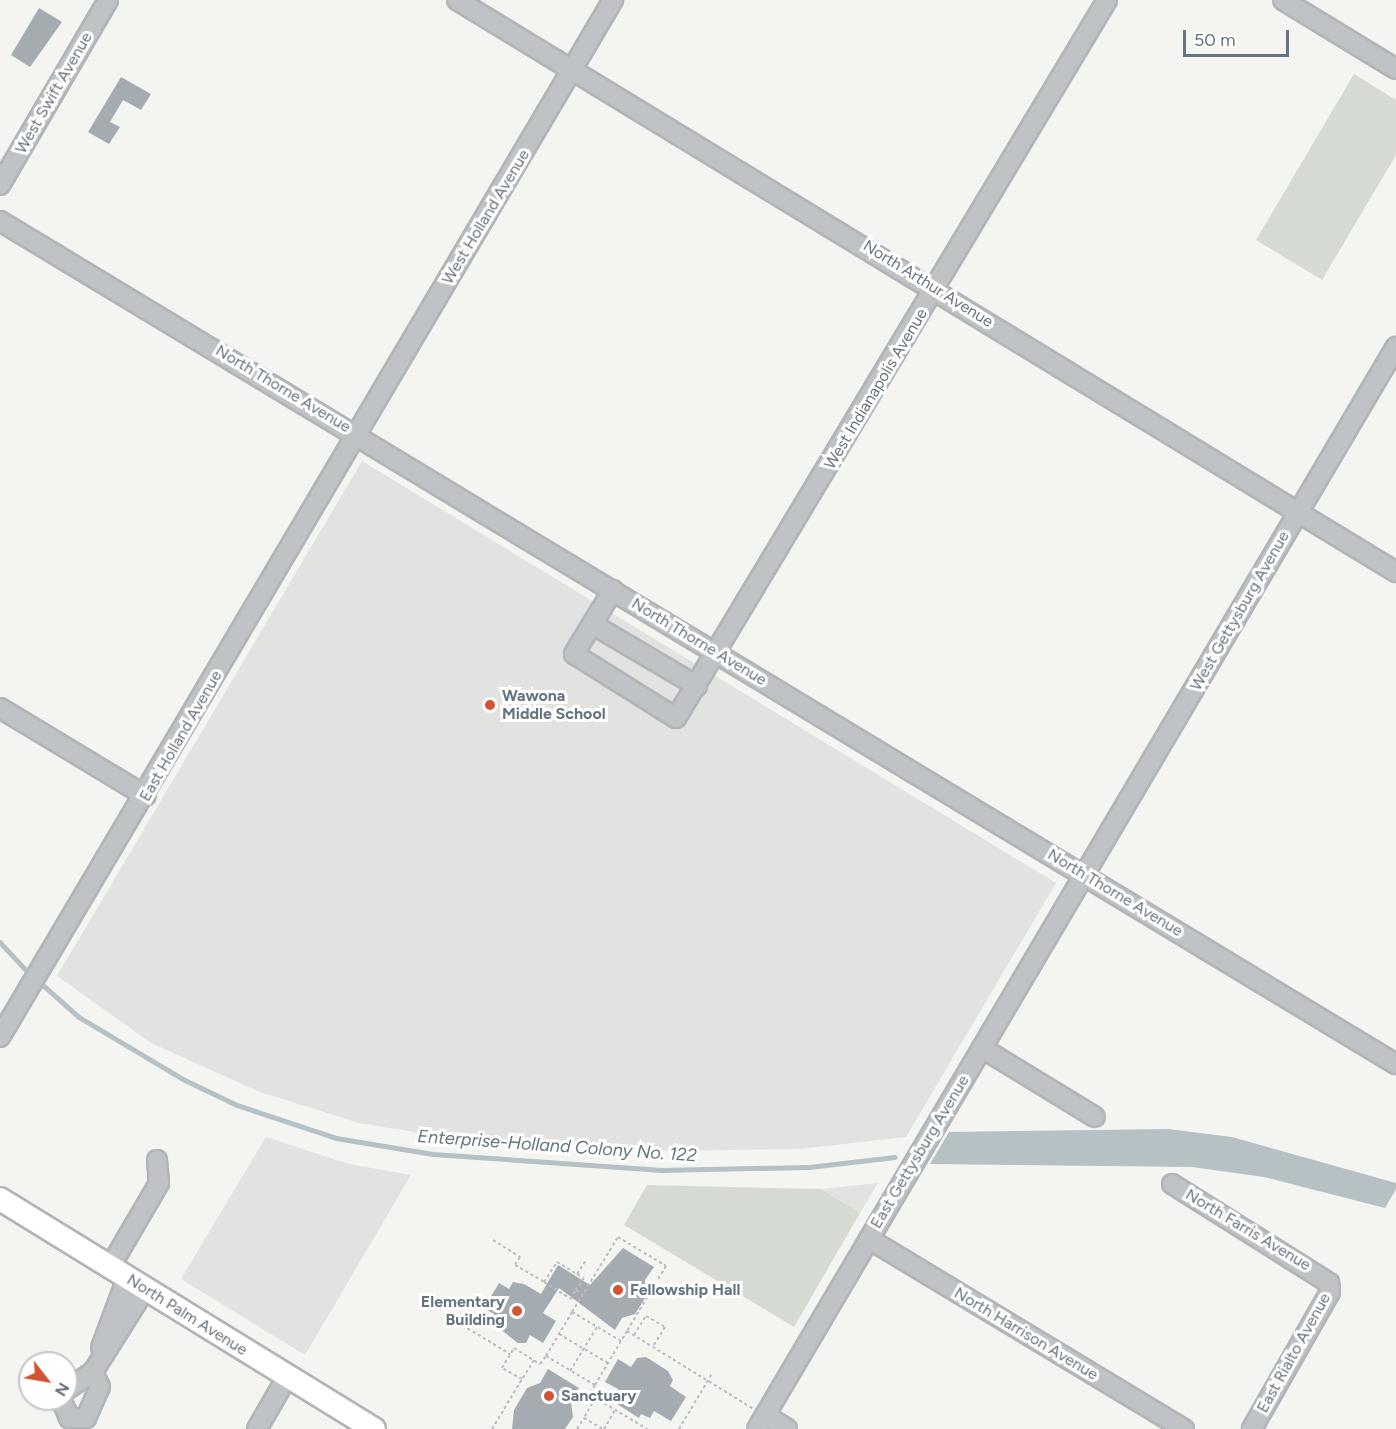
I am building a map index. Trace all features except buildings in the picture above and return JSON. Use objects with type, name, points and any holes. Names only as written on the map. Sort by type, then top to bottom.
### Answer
[{"type":"main road","name":"North Palm Avenue","points":[[0,1199],[374,1429]]},
{"type":"street","name":"West Swift Avenue","points":[[0,185],[108,0]]},
{"type":"street","name":"North Arthur Avenue","points":[[457,0],[574,68],[1396,572]]},
{"type":"street","name":"West Holland Avenue","points":[[358,434],[613,0]]},
{"type":"street","name":"West Indianapolis Avenue","points":[[592,624],[574,654],[676,718],[718,653],[1107,0]]},
{"type":"street","points":[[1283,0],[1396,69]]},
{"type":"street","name":"North Thorne Avenue","points":[[0,221],[358,434],[1396,1064]]},
{"type":"street","name":"West Gettysburg Avenue","points":[[1085,875],[1396,347]]},
{"type":"street","name":"East Holland Avenue","points":[[0,1037],[146,796],[358,434]]},
{"type":"street","points":[[613,590],[592,624],[697,686]]},
{"type":"street","points":[[0,708],[146,796]]},
{"type":"street","name":"East Gettysburg Avenue","points":[[761,1422],[1085,875]]},
{"type":"street","points":[[982,1048],[1095,1117]]},
{"type":"street","points":[[66,1411],[69,1418],[86,1418],[100,1387],[96,1363],[103,1330],[127,1278],[159,1183],[157,1160]]},
{"type":"street","name":"North Farris Avenue","points":[[1172,1184],[1324,1276]]},
{"type":"street","name":"North Harrison Avenue","points":[[868,1239],[1184,1429]]},
{"type":"street","name":"East Rialto Avenue","points":[[1252,1429],[1330,1292],[1324,1276]]},
{"type":"street","points":[[78,1379],[96,1363]]},
{"type":"street","points":[[257,1429],[287,1377]]},
{"type":"street","points":[[761,1422],[787,1429]]},
{"type":"path","points":[[522,1379],[502,1368],[514,1348],[540,1364],[618,1237],[666,1266],[589,1394],[647,1429]]},
{"type":"path","points":[[493,1240],[520,1257],[515,1265],[571,1299],[584,1278],[557,1262],[544,1282]]},
{"type":"path","points":[[577,1274],[586,1260]]},
{"type":"path","points":[[576,1290],[583,1294]]},
{"type":"path","points":[[572,1312],[621,1341]]},
{"type":"path","points":[[447,1316],[510,1354]]},
{"type":"path","points":[[634,1335],[646,1316],[664,1327],[653,1347]]},
{"type":"path","points":[[570,1371],[597,1326]]},
{"type":"path","points":[[627,1331],[708,1380],[761,1422]]},
{"type":"path","points":[[559,1334],[608,1363]]},
{"type":"path","points":[[546,1356],[595,1385]]},
{"type":"path","points":[[492,1429],[534,1360]]},
{"type":"path","points":[[679,1429],[713,1372]]},
{"type":"path","points":[[577,1429],[596,1398]]},
{"type":"path","points":[[584,1418],[603,1429],[615,1410]]},
{"type":"shaded area","points":[[1354,74],[1396,100],[1396,155],[1322,280],[1256,240]]},
{"type":"shaded area","name":"Wawona Middle School","points":[[362,461],[1056,883],[906,1137],[800,1149],[667,1151],[433,1135],[359,1123],[260,1092],[151,1043],[57,976]]},
{"type":"shaded area","points":[[1168,1129],[1232,1137],[1396,1183],[1396,1189],[1385,1208],[1264,1177],[1192,1167],[930,1164],[949,1132]]},
{"type":"shaded area","points":[[266,1137],[349,1164],[411,1175],[305,1355],[181,1279]]},
{"type":"shaded area","points":[[878,1183],[860,1213],[821,1189]]},
{"type":"shaded area","points":[[647,1185],[821,1189],[860,1213],[794,1327],[624,1225]]},
{"type":"waterway","name":"Enterprise-Holland Colony No. 122","points":[[0,942],[25,969]]},
{"type":"waterway","name":"Enterprise-Holland Colony No. 122","points":[[43,985],[79,1017],[183,1079],[237,1105],[336,1138],[433,1154],[661,1170],[809,1167],[894,1157]]},
{"type":"place","name":"Wawona Middle School","points":[[490,705]]},
{"type":"place","name":"Fellowship Hall","points":[[618,1290]]},
{"type":"place","name":"Elementary Building","points":[[517,1311]]},
{"type":"place","name":"Sanctuary","points":[[549,1396]]}]
